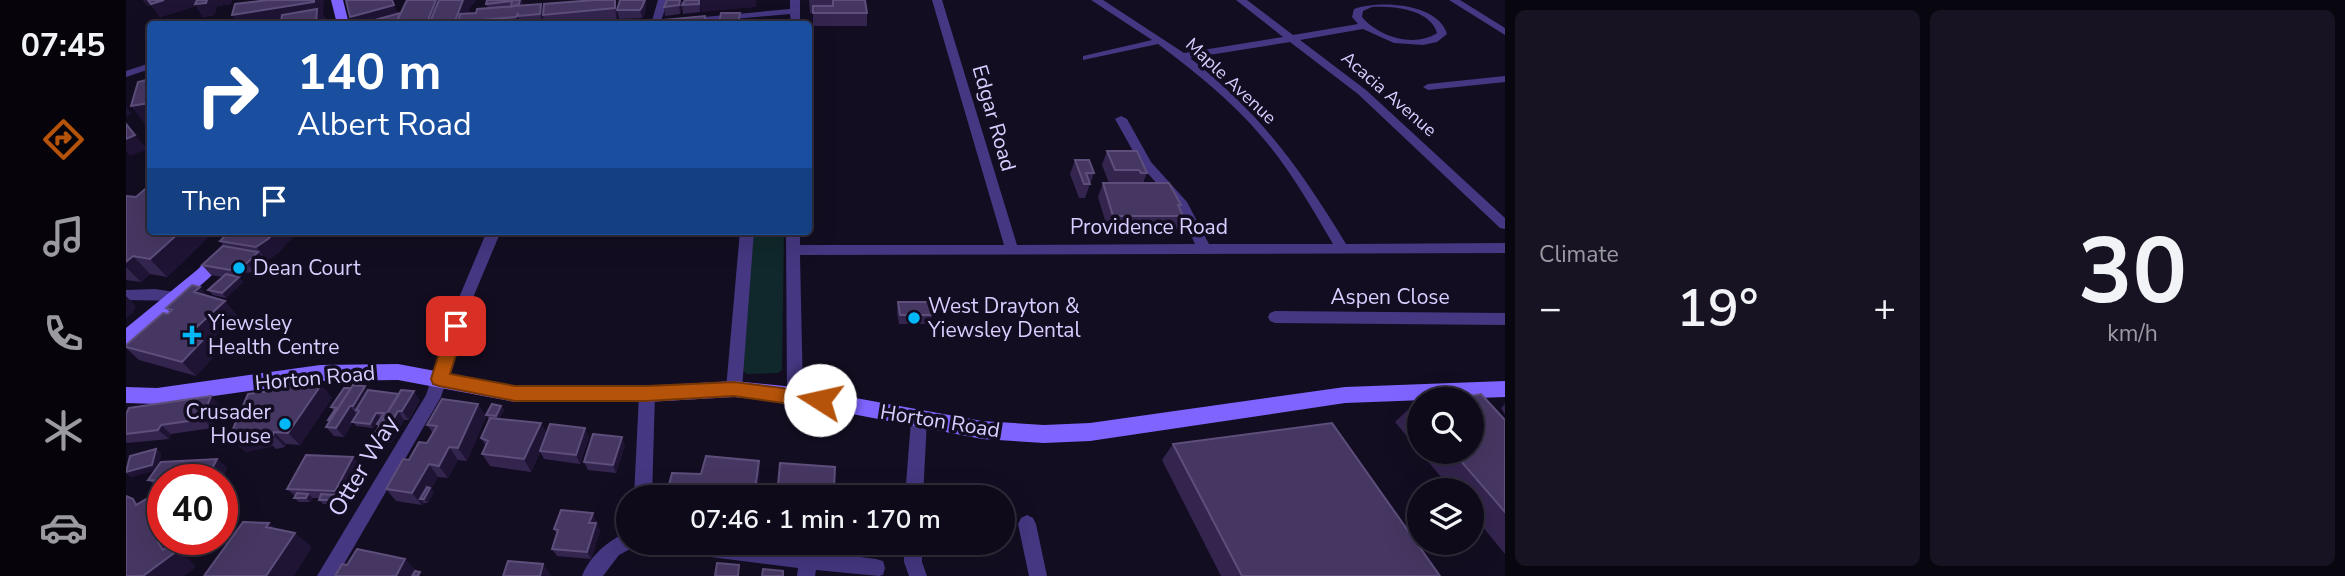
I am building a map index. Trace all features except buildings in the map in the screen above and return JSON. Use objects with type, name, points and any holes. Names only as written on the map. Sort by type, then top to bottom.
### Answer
[{"type":"street","points":[[337,0],[341,21]]},
{"type":"street","points":[[656,21],[663,0]]},
{"type":"street","name":"Edgar Road","points":[[937,0],[1012,249]]},
{"type":"street","name":"Maple Avenue","points":[[1096,0],[1160,41],[1254,120],[1296,174],[1342,248]]},
{"type":"street","name":"Acacia Avenue","points":[[1241,0],[1295,38],[1363,92],[1505,225]]},
{"type":"street","points":[[1454,0],[1505,32]]},
{"type":"street","points":[[1388,2],[1417,10],[1430,17],[1441,27],[1442,34],[1428,42],[1406,41],[1383,36],[1365,26],[1357,17],[1359,9],[1388,2]]},
{"type":"street","points":[[719,21],[761,19],[795,5]]},
{"type":"street","points":[[1181,57],[1365,26]]},
{"type":"street","points":[[1087,58],[1160,41]]},
{"type":"street","points":[[126,74],[147,67]]},
{"type":"street","points":[[1428,87],[1505,79]]},
{"type":"street","points":[[1121,119],[1146,164],[1183,205],[1204,248]]},
{"type":"street","points":[[126,339],[243,235]]},
{"type":"street","name":"Otter Way","points":[[326,576],[433,397],[465,300],[492,235]]},
{"type":"street","points":[[734,389],[747,235]]},
{"type":"street","points":[[793,235],[795,395]]},
{"type":"street","name":"Providence Road","points":[[793,250],[1505,248]]},
{"type":"street","points":[[126,295],[155,294],[176,297]]},
{"type":"street","name":"Aspen Close","points":[[1275,317],[1505,319]]},
{"type":"street","name":"Horton Road","points":[[126,395],[157,396],[339,372],[398,372],[515,394],[647,394],[734,389],[795,395],[919,421],[982,430],[1044,434],[1090,432],[1345,395],[1505,389]]},
{"type":"street","points":[[643,485],[647,394]]},
{"type":"street","points":[[915,485],[919,421]]},
{"type":"street","points":[[1027,524],[1038,576]]},
{"type":"street","points":[[591,576],[616,547]]},
{"type":"street","points":[[735,555],[807,568],[876,568]]},
{"type":"street","points":[[913,555],[918,576]]},
{"type":"green space","points":[[752,235],[784,235],[782,370],[778,373],[747,374],[742,370]]},
{"type":"place","name":"Dean Court","points":[[239,268]]},
{"type":"place","name":"West Drayton & Yiewsley Dental","points":[[914,318]]},
{"type":"place","name":"Yiewsley Health Centre","points":[[192,335]]},
{"type":"place","name":"Crusader House","points":[[285,424]]},
{"type":"route","points":[[456,326],[439,379],[515,394],[647,394],[734,389],[820,400]]}]
